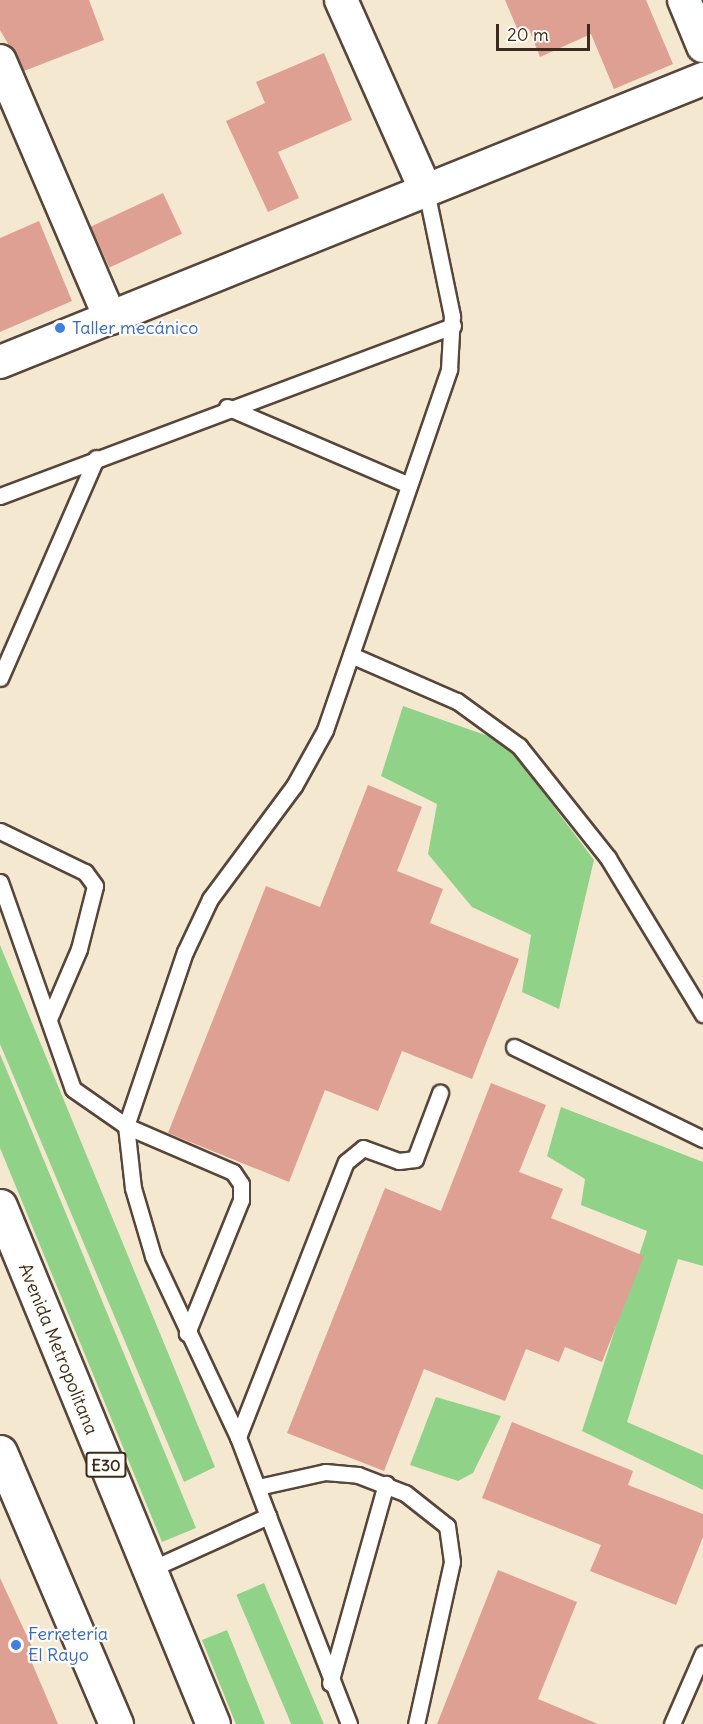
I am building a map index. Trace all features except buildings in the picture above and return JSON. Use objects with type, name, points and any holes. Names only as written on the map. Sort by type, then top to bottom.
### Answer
[{"type":"highway","name":"Avenida Metropolitana","points":[[0,1206],[213,1724]]},
{"type":"highway","points":[[0,1452],[116,1724]]},
{"type":"street","points":[[341,0],[426,191]]},
{"type":"street","points":[[684,0],[703,46]]},
{"type":"street","points":[[0,61],[110,318]]},
{"type":"street","points":[[0,362],[703,79]]},
{"type":"lane","points":[[349,1724],[330,1683],[238,1437],[186,1333],[153,1256],[133,1188],[126,1125],[185,952],[210,899],[294,786],[325,730],[448,369],[453,326],[426,191]]},
{"type":"lane","points":[[0,496],[227,407],[453,326]]},
{"type":"lane","points":[[227,407],[409,485]]},
{"type":"lane","points":[[0,678],[96,458]]},
{"type":"lane","points":[[351,655],[457,701],[519,746],[608,858],[703,1014]]},
{"type":"lane","points":[[0,831],[86,872],[95,886],[79,949],[49,1018]]},
{"type":"lane","points":[[0,882],[73,1089],[126,1125],[232,1172],[241,1184],[241,1200],[186,1333]]},
{"type":"lane","points":[[514,1047],[703,1139]]},
{"type":"lane","points":[[238,1437],[346,1162],[363,1148],[399,1161],[415,1159],[440,1093]]},
{"type":"lane","points":[[258,1487],[326,1472],[386,1484],[438,1515],[452,1540],[452,1562],[416,1724]]},
{"type":"lane","points":[[330,1683],[386,1484]]},
{"type":"lane","points":[[148,1570],[268,1516]]},
{"type":"lane","points":[[672,1724],[703,1653]]},
{"type":"green space","points":[[403,706],[505,742],[594,860],[559,1009],[522,992],[531,935],[472,907],[428,854],[437,804],[381,776]]},
{"type":"green space","points":[[0,945],[215,1467],[184,1482],[0,1044]]},
{"type":"green space","points":[[0,1054],[196,1528],[162,1542],[0,1148]]},
{"type":"green space","points":[[561,1107],[703,1162],[703,1266],[678,1259],[627,1422],[703,1455],[703,1490],[582,1431],[647,1231],[581,1205],[585,1179],[547,1156]]},
{"type":"green space","points":[[436,1397],[501,1416],[473,1473],[458,1481],[410,1465]]},
{"type":"green space","points":[[264,1583],[324,1724],[291,1724],[236,1595]]},
{"type":"green space","points":[[227,1630],[265,1724],[236,1724],[202,1640]]},
{"type":"place","name":"Taller mecánico","points":[[60,328]]},
{"type":"place","name":"Ferretería El Rayo","points":[[16,1645]]}]
